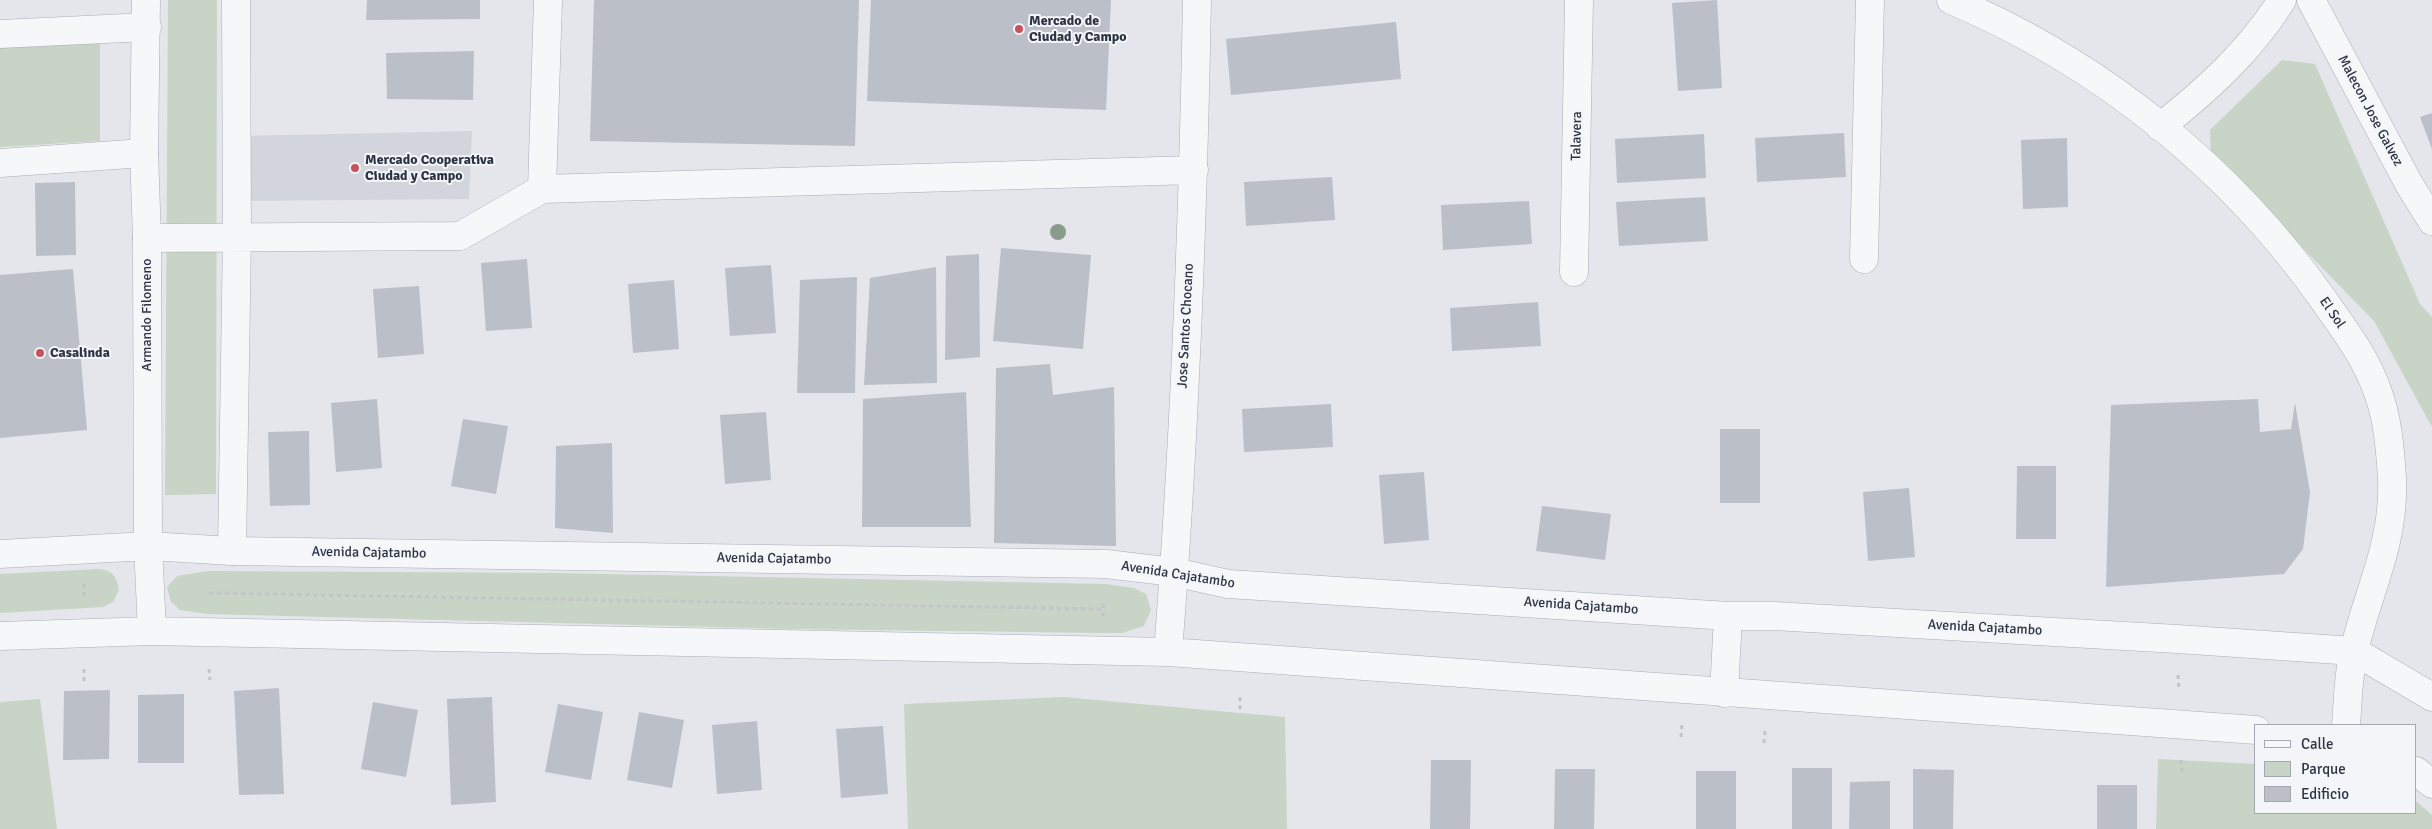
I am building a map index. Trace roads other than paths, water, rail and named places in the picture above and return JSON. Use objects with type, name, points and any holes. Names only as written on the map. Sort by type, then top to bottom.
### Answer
[{"type":"street","name":"Armando Filomeno","points":[[146,0],[144,153],[147,238],[148,546],[152,631]]},
{"type":"street","points":[[232,551],[237,236],[236,0]]},
{"type":"street","points":[[542,189],[548,0]]},
{"type":"street","name":"Jose Santos Chocano","points":[[1168,652],[1174,572],[1194,170],[1197,0]]},
{"type":"street","name":"Talavera","points":[[1574,272],[1580,0]]},
{"type":"street","points":[[1864,259],[1870,0]]},
{"type":"street","name":"El Sol","points":[[1951,0],[2000,21],[2084,70],[2160,127],[2215,174],[2262,222],[2306,276],[2361,356],[2378,391],[2389,436],[2392,480],[2390,525],[2376,582],[2354,651],[2346,724]]},
{"type":"street","points":[[2160,127],[2201,95],[2238,58],[2271,18],[2282,0]]},
{"type":"street","name":"Malecon Jose Galvez","points":[[2312,0],[2400,168],[2432,221]]},
{"type":"street","points":[[0,34],[146,27]]},
{"type":"street","points":[[0,163],[144,153]]},
{"type":"street","points":[[147,238],[460,236],[542,189],[1194,170]]},
{"type":"street","name":"Avenida Cajatambo","points":[[0,554],[148,546],[232,551],[1106,564],[1174,572],[1228,584],[1728,616],[1774,616],[2354,651]]},
{"type":"street","points":[[1724,693],[1728,616]]},
{"type":"street","points":[[0,636],[152,631],[1168,652],[2254,730]]},
{"type":"street","points":[[2354,651],[2432,697]]},
{"type":"street","points":[[2417,771],[2432,784]]},
{"type":"place","name":"Mercado de Ciudad y Campo","points":[[1019,29]]},
{"type":"place","name":"Mercado Cooperativa Ciudad y Campo","points":[[355,168]]},
{"type":"place","name":"Casalinda","points":[[40,353]]}]
